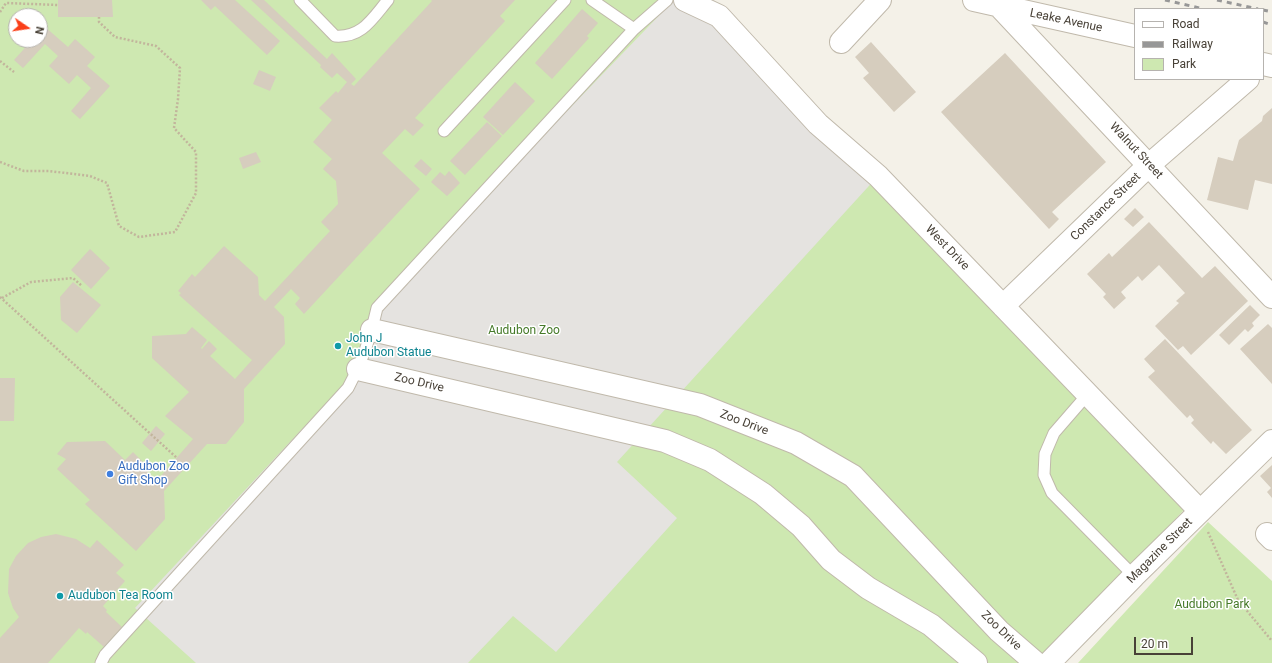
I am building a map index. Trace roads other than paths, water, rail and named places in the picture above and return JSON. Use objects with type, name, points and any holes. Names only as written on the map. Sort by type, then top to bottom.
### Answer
[{"type":"street","name":"West Drive","points":[[685,0],[718,16],[818,124],[878,176],[1200,511]]},
{"type":"street","points":[[841,42],[880,0]]},
{"type":"street","name":"Leake Avenue","points":[[974,0],[996,3],[1134,36]]},
{"type":"street","name":"Walnut Street","points":[[996,3],[1272,297]]},
{"type":"street","name":"Constance Street","points":[[1004,306],[1149,166],[1247,80]]},
{"type":"street","name":"Zoo Drive","points":[[372,330],[700,405],[796,443],[853,476],[999,631],[1036,663]]},
{"type":"street","name":"Zoo Drive","points":[[358,369],[665,441],[710,460],[763,494],[801,526],[831,560],[868,588],[930,625],[976,663]]},
{"type":"street","name":"Magazine Street","points":[[1049,663],[1134,576],[1272,440]]},
{"type":"lane","points":[[300,0],[335,36],[347,37],[364,29],[388,0]]},
{"type":"lane","points":[[444,131],[565,0]]},
{"type":"lane","points":[[592,0],[634,29]]},
{"type":"lane","points":[[101,663],[110,650],[348,388],[358,369],[372,330],[377,308],[634,29],[667,0]]},
{"type":"lane","points":[[1087,395],[1054,433],[1045,454],[1044,476],[1052,493],[1134,576]]},
{"type":"railway","points":[[1165,0],[1200,8]]},
{"type":"railway","points":[[1217,0],[1253,8]]},
{"type":"railway","points":[[1264,10],[1272,12]]},
{"type":"railway","points":[[1264,22],[1272,25]]},
{"type":"place","name":"John J Audubon Statue","points":[[338,346]]},
{"type":"place","name":"Audubon Zoo Gift Shop","points":[[110,474]]},
{"type":"place","name":"Audubon Tea Room","points":[[60,596]]},
{"type":"park label","name":"Audubon Zoo","points":[[524,331]]},
{"type":"park label","name":"Audubon Park","points":[[1212,605]]}]
